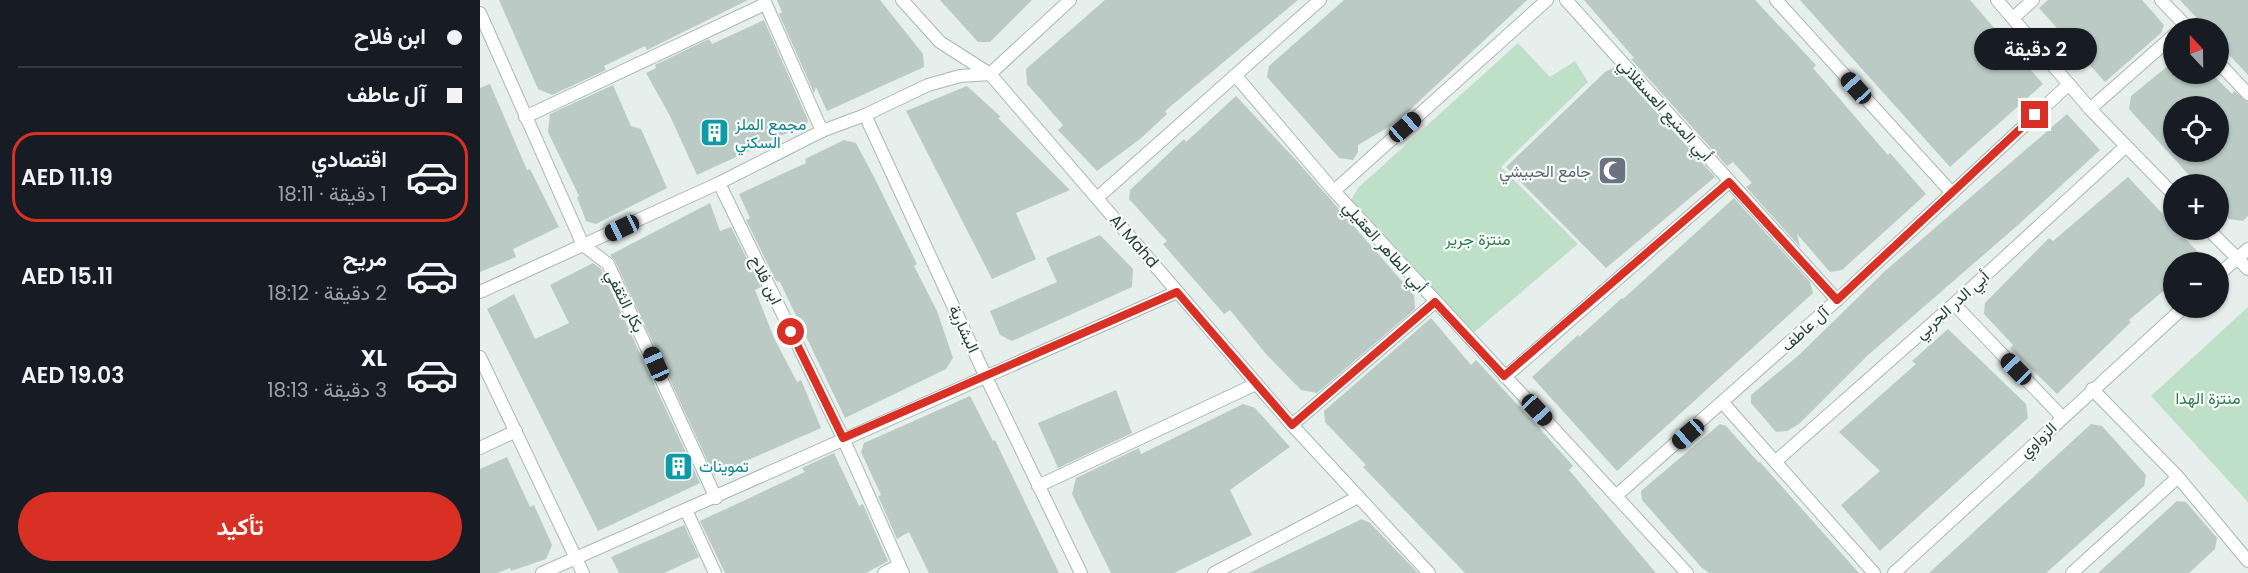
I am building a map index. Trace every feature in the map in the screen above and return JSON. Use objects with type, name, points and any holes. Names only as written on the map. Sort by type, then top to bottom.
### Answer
[{"type":"street","name":"Al Mahd","points":[[902,0],[940,42],[990,74],[1292,425],[1400,539],[1429,573]]},
{"type":"street","points":[[480,292],[719,183],[822,131],[865,116],[928,85],[960,76],[990,74],[1070,0]]},
{"type":"street","points":[[1097,198],[1320,0]]},
{"type":"street","points":[[1334,191],[1547,0]]},
{"type":"street","name":"أبي المنيع العسقلاني","points":[[1566,0],[1837,300]]},
{"type":"street","points":[[1776,0],[1952,193]]},
{"type":"street","points":[[1997,0],[2125,147],[2163,184]]},
{"type":"street","points":[[2013,18],[2033,0]]},
{"type":"street","points":[[2161,0],[2176,18]]},
{"type":"street","points":[[525,117],[765,2],[822,131]]},
{"type":"street","name":"بكار الثقفي","points":[[480,13],[583,245],[608,264],[716,498]]},
{"type":"street","points":[[2091,109],[2163,46]]},
{"type":"street","points":[[2229,74],[2248,94]]},
{"type":"street","name":"أبي الطاهر العقيلي","points":[[1235,75],[1334,191],[1687,573]]},
{"type":"street","name":"آل عاطف","points":[[1617,495],[1837,300],[2069,84]]},
{"type":"street","name":"البشارية","points":[[865,116],[985,375],[1081,573]]},
{"type":"street","name":"أبي الدر الحربي","points":[[1776,461],[1954,304],[2125,147]]},
{"type":"street","points":[[1504,376],[1729,182]]},
{"type":"street","name":"ابن فلاح","points":[[719,183],[843,438],[901,569]]},
{"type":"street","points":[[2219,240],[2248,269]]},
{"type":"street","points":[[2229,266],[2248,249]]},
{"type":"street","points":[[542,573],[575,556],[716,498],[843,438],[1177,292]]},
{"type":"street","points":[[1292,425],[1435,302]]},
{"type":"street","points":[[1954,304],[2062,417]]},
{"type":"street","name":"الزواوي","points":[[1894,573],[2171,318]]},
{"type":"street","points":[[480,357],[583,573]]},
{"type":"street","points":[[1038,486],[1256,384]]},
{"type":"street","points":[[2092,389],[2178,477],[2248,561]]},
{"type":"street","points":[[1723,403],[1874,573]]},
{"type":"street","points":[[480,448],[516,431]]},
{"type":"street","points":[[2073,573],[2178,477]]},
{"type":"street","points":[[1214,573],[1358,497]]},
{"type":"street","points":[[686,510],[715,573]]},
{"type":"street","points":[[884,573],[901,569]]},
{"type":"green space","name":"منتزة جرير","points":[[1518,43],[1550,77],[1575,61],[1588,82],[1501,167],[1578,244],[1472,334],[1351,200],[1358,188]]},
{"type":"green space","name":"منتزة الهدا","points":[[2248,307],[2248,502],[2151,396]]},
{"type":"building","points":[[499,0],[748,0],[647,50],[645,46],[604,66],[606,70],[552,95],[538,89]]},
{"type":"building","points":[[777,0],[880,0],[923,54],[924,67],[827,111],[816,87],[814,93],[779,14],[782,12]]},
{"type":"building","points":[[940,0],[1032,0],[990,42],[978,42]]},
{"type":"building","points":[[1105,0],[1298,0],[1165,111],[1167,114],[1140,139],[1097,171],[1058,130],[1063,125],[1027,84],[1026,69]]},
{"type":"building","points":[[1344,0],[1527,0],[1397,122],[1358,145],[1358,152],[1353,160],[1339,158],[1267,77],[1269,66]]},
{"type":"building","points":[[1584,0],[1755,0],[1816,65],[1813,68],[1888,155],[1890,153],[1926,194],[1842,270],[1830,272],[1797,234],[1800,247],[1746,187],[1752,183],[1733,162],[1727,166],[1631,59],[1634,58]]},
{"type":"building","points":[[1800,0],[1970,0],[2043,84],[1950,167]]},
{"type":"building","points":[[2048,0],[2142,0],[2163,24],[2163,28],[2161,33],[2105,82],[2039,8]]},
{"type":"building","points":[[2180,0],[2248,0],[2248,75],[2229,55],[2229,18],[2197,18]]},
{"type":"building","points":[[764,20],[808,120],[807,124],[697,175],[670,116],[646,73],[656,68],[655,65],[709,39],[712,44]]},
{"type":"building","name":"جامع الحبيشي","points":[[1615,67],[1715,177],[1606,268],[1506,167],[1605,72]]},
{"type":"building","points":[[2163,70],[2163,84],[2222,84],[2232,94],[2234,91],[2248,102],[2248,216],[2243,221],[2229,219],[2229,174],[2188,174],[2177,162],[2229,162],[2229,96],[2163,96],[2163,146],[2129,109],[2131,96]]},
{"type":"building","points":[[490,84],[527,170],[530,169],[559,227],[513,249],[516,257],[480,272],[480,88]]},
{"type":"building","points":[[613,85],[631,126],[641,129],[667,188],[596,224],[586,221],[577,197],[579,196],[548,132],[550,114]]},
{"type":"building","points":[[967,86],[1001,117],[998,118],[1070,190],[1016,213],[1036,259],[992,279],[906,111]]},
{"type":"building","points":[[1236,96],[1296,160],[1414,295],[1415,309],[1317,393],[1301,390],[1266,354],[1230,310],[1224,314],[1163,244],[1167,241],[1129,199],[1130,190],[1184,139],[1186,142]]},
{"type":"building","points":[[2067,114],[2100,150],[2018,225],[1867,356],[1799,424],[1787,431],[1776,432],[1751,403],[1751,395],[1799,355],[1885,271]]},
{"type":"building","points":[[844,140],[856,143],[875,179],[917,264],[914,266],[937,311],[953,358],[946,369],[845,418],[780,282],[776,281],[746,220],[750,218],[739,194],[806,163],[805,159]]},
{"type":"building","points":[[2128,177],[2163,214],[2163,240],[2187,240],[2198,252],[2163,252],[2163,291],[2129,320],[2131,322],[2057,394],[2010,348],[2013,345],[1984,314],[1985,303],[2049,238],[2053,241]]},
{"type":"building","points":[[1734,198],[1810,282],[1813,293],[1617,471],[1532,377],[1578,335],[1579,337],[1623,299]]},
{"type":"building","points":[[710,203],[720,231],[731,227],[761,287],[755,290],[774,338],[797,382],[801,380],[821,428],[714,475],[615,261],[610,255]]},
{"type":"building","points":[[1100,235],[1133,269],[1132,287],[1012,341],[1000,335],[990,311],[1057,282],[1046,258]]},
{"type":"building","points":[[593,263],[601,269],[700,483],[598,531],[487,309],[514,294],[535,339],[569,323],[550,285]]},
{"type":"building","points":[[1431,318],[1471,365],[1476,360],[1573,466],[1569,470],[1656,573],[1465,573],[1363,467],[1366,465],[1325,422],[1324,411]]},
{"type":"building","points":[[1948,329],[2026,404],[2028,418],[1880,551],[1841,505],[1880,471],[1839,432],[1916,364],[1912,361]]},
{"type":"building","points":[[1116,390],[1132,433],[1058,468],[1038,423]]},
{"type":"building","points":[[970,396],[993,441],[995,440],[1059,573],[929,573],[909,532],[897,539],[878,496],[881,495],[861,452],[864,443]]},
{"type":"building","points":[[1243,404],[1255,408],[1290,447],[1230,490],[1252,535],[1174,573],[1111,573],[1072,494],[1076,478],[1139,448],[1141,454]]},
{"type":"building","points":[[1720,424],[1726,426],[1760,462],[1859,573],[1709,573],[1702,568],[1642,500],[1641,491]]},
{"type":"building","points":[[2091,424],[2102,426],[2146,475],[2144,486],[2046,573],[1929,573]]},
{"type":"building","points":[[834,453],[859,506],[863,504],[888,561],[866,573],[725,573],[700,521],[805,472],[802,468]]},
{"type":"building","points":[[507,457],[530,507],[534,505],[552,545],[546,559],[511,571],[510,568],[498,573],[480,573],[480,469]]},
{"type":"building","points":[[2177,501],[2186,502],[2217,538],[2215,549],[2189,573],[2098,573]]},
{"type":"building","points":[[1362,519],[1370,523],[1418,573],[1249,573]]},
{"type":"building","points":[[684,525],[699,557],[664,573],[619,573],[611,557]]},
{"type":"place","name":"مجمع الملز السكني","points":[[714,133]]},
{"type":"place","name":"جامع الحبيشي","points":[[1612,171]]},
{"type":"place","name":"تموينات","points":[[678,466]]},
{"type":"route","points":[[791,332],[843,438],[1177,292],[1292,425],[1435,302],[1504,376],[1729,182],[1837,300],[2035,115]]}]
